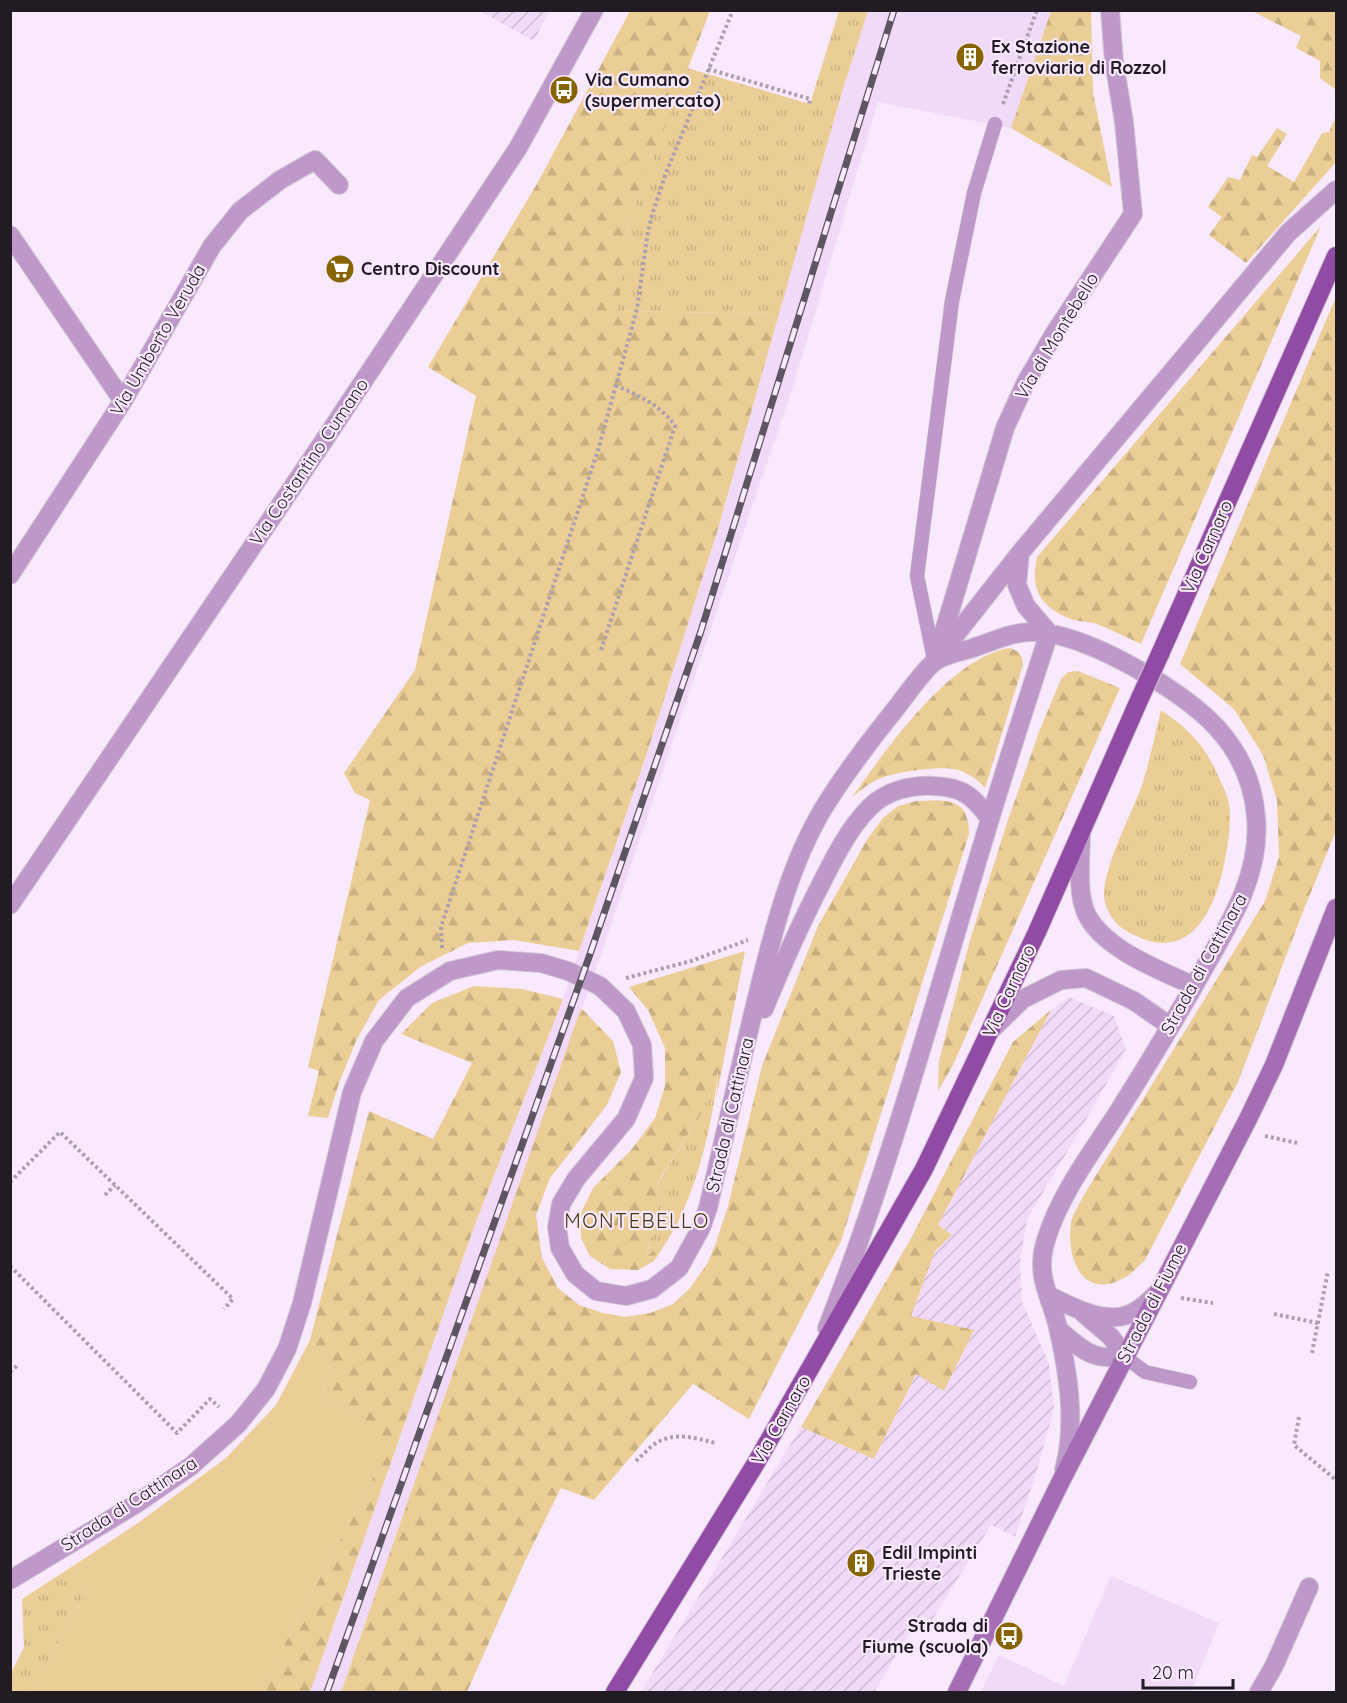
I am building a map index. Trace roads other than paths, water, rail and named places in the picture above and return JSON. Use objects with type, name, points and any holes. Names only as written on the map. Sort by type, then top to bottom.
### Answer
[{"type":"main road","name":"Via Carnaro","points":[[615,1692],[810,1370],[924,1169],[992,1029],[1081,832],[1336,256]]},
{"type":"main road","name":"Strada di Fiume","points":[[957,1692],[1060,1483],[1274,1065],[1336,908]]},
{"type":"street","name":"Via Costantino Cumano","points":[[10,905],[512,158],[594,10]]},
{"type":"street","name":"Via di Montebello","points":[[935,661],[1005,428],[1026,382],[1054,334],[1133,214],[1124,122],[1114,62],[1110,10]]},
{"type":"street","name":"Via Umberto Veruda","points":[[10,575],[123,401],[212,246],[240,210],[280,180],[315,160],[339,185]]},
{"type":"street","points":[[935,661],[1020,553],[1288,233],[1336,190]]},
{"type":"street","points":[[10,235],[123,401]]},
{"type":"street","points":[[810,1370],[853,1261],[891,1150],[990,819],[1049,633],[1026,606],[1017,585],[1020,553]]},
{"type":"street","name":"Strada di Cattinara","points":[[10,1580],[136,1504],[191,1466],[238,1424],[266,1389],[287,1350],[302,1303],[352,1092],[374,1041],[407,998],[450,971],[498,960],[541,963],[568,970],[600,986],[627,1011],[642,1045],[644,1078],[626,1119],[576,1179],[561,1204],[557,1227],[560,1248],[575,1274],[596,1291],[626,1296],[652,1289],[679,1268],[701,1228],[708,1208],[774,931],[793,872],[822,811],[861,752],[935,661],[1027,632],[1049,633],[1087,645],[1125,662],[1175,690],[1215,726],[1236,752],[1252,785],[1257,821],[1254,855],[1247,885],[1234,915],[1170,1026],[1073,1183],[1053,1220],[1044,1246],[1041,1273],[1059,1330],[1071,1419],[1068,1453],[1060,1483]]},
{"type":"street","points":[[742,1060],[795,934],[832,860],[852,829],[871,806],[894,791],[925,785],[951,787],[976,800],[990,819]]},
{"type":"street","points":[[1081,832],[1080,888],[1086,915],[1106,938],[1137,958],[1194,986]]},
{"type":"street","points":[[992,1029],[1023,999],[1061,980],[1086,978],[1134,1001],[1170,1026]]},
{"type":"street","points":[[1082,1312],[1110,1317],[1128,1315],[1157,1293]]},
{"type":"street","points":[[1048,1294],[1082,1312],[1111,1337],[1125,1357],[1108,1359],[1094,1356],[1059,1330]]},
{"type":"street","points":[[1259,1692],[1274,1666],[1309,1587]]},
{"type":"lane","points":[[935,661],[918,576],[952,301],[974,193],[995,124]]},
{"type":"lane","points":[[1125,1357],[1145,1372],[1190,1382]]},
{"type":"railway","points":[[327,1692],[589,957],[701,631],[894,10]]},
{"type":"place","name":"Ex Stazione ferroviaria di Rozzol","points":[[970,57]]},
{"type":"place","name":"Via Cumano (supermercato)","points":[[564,90]]},
{"type":"place","name":"Centro Discount","points":[[340,269]]},
{"type":"place","name":"Edil Impinti Trieste","points":[[861,1563]]},
{"type":"place","name":"Strada di Fiume (scuola)","points":[[1009,1636]]},
{"type":"district","name":"MONTEBELLO","points":[[637,1221]]}]
